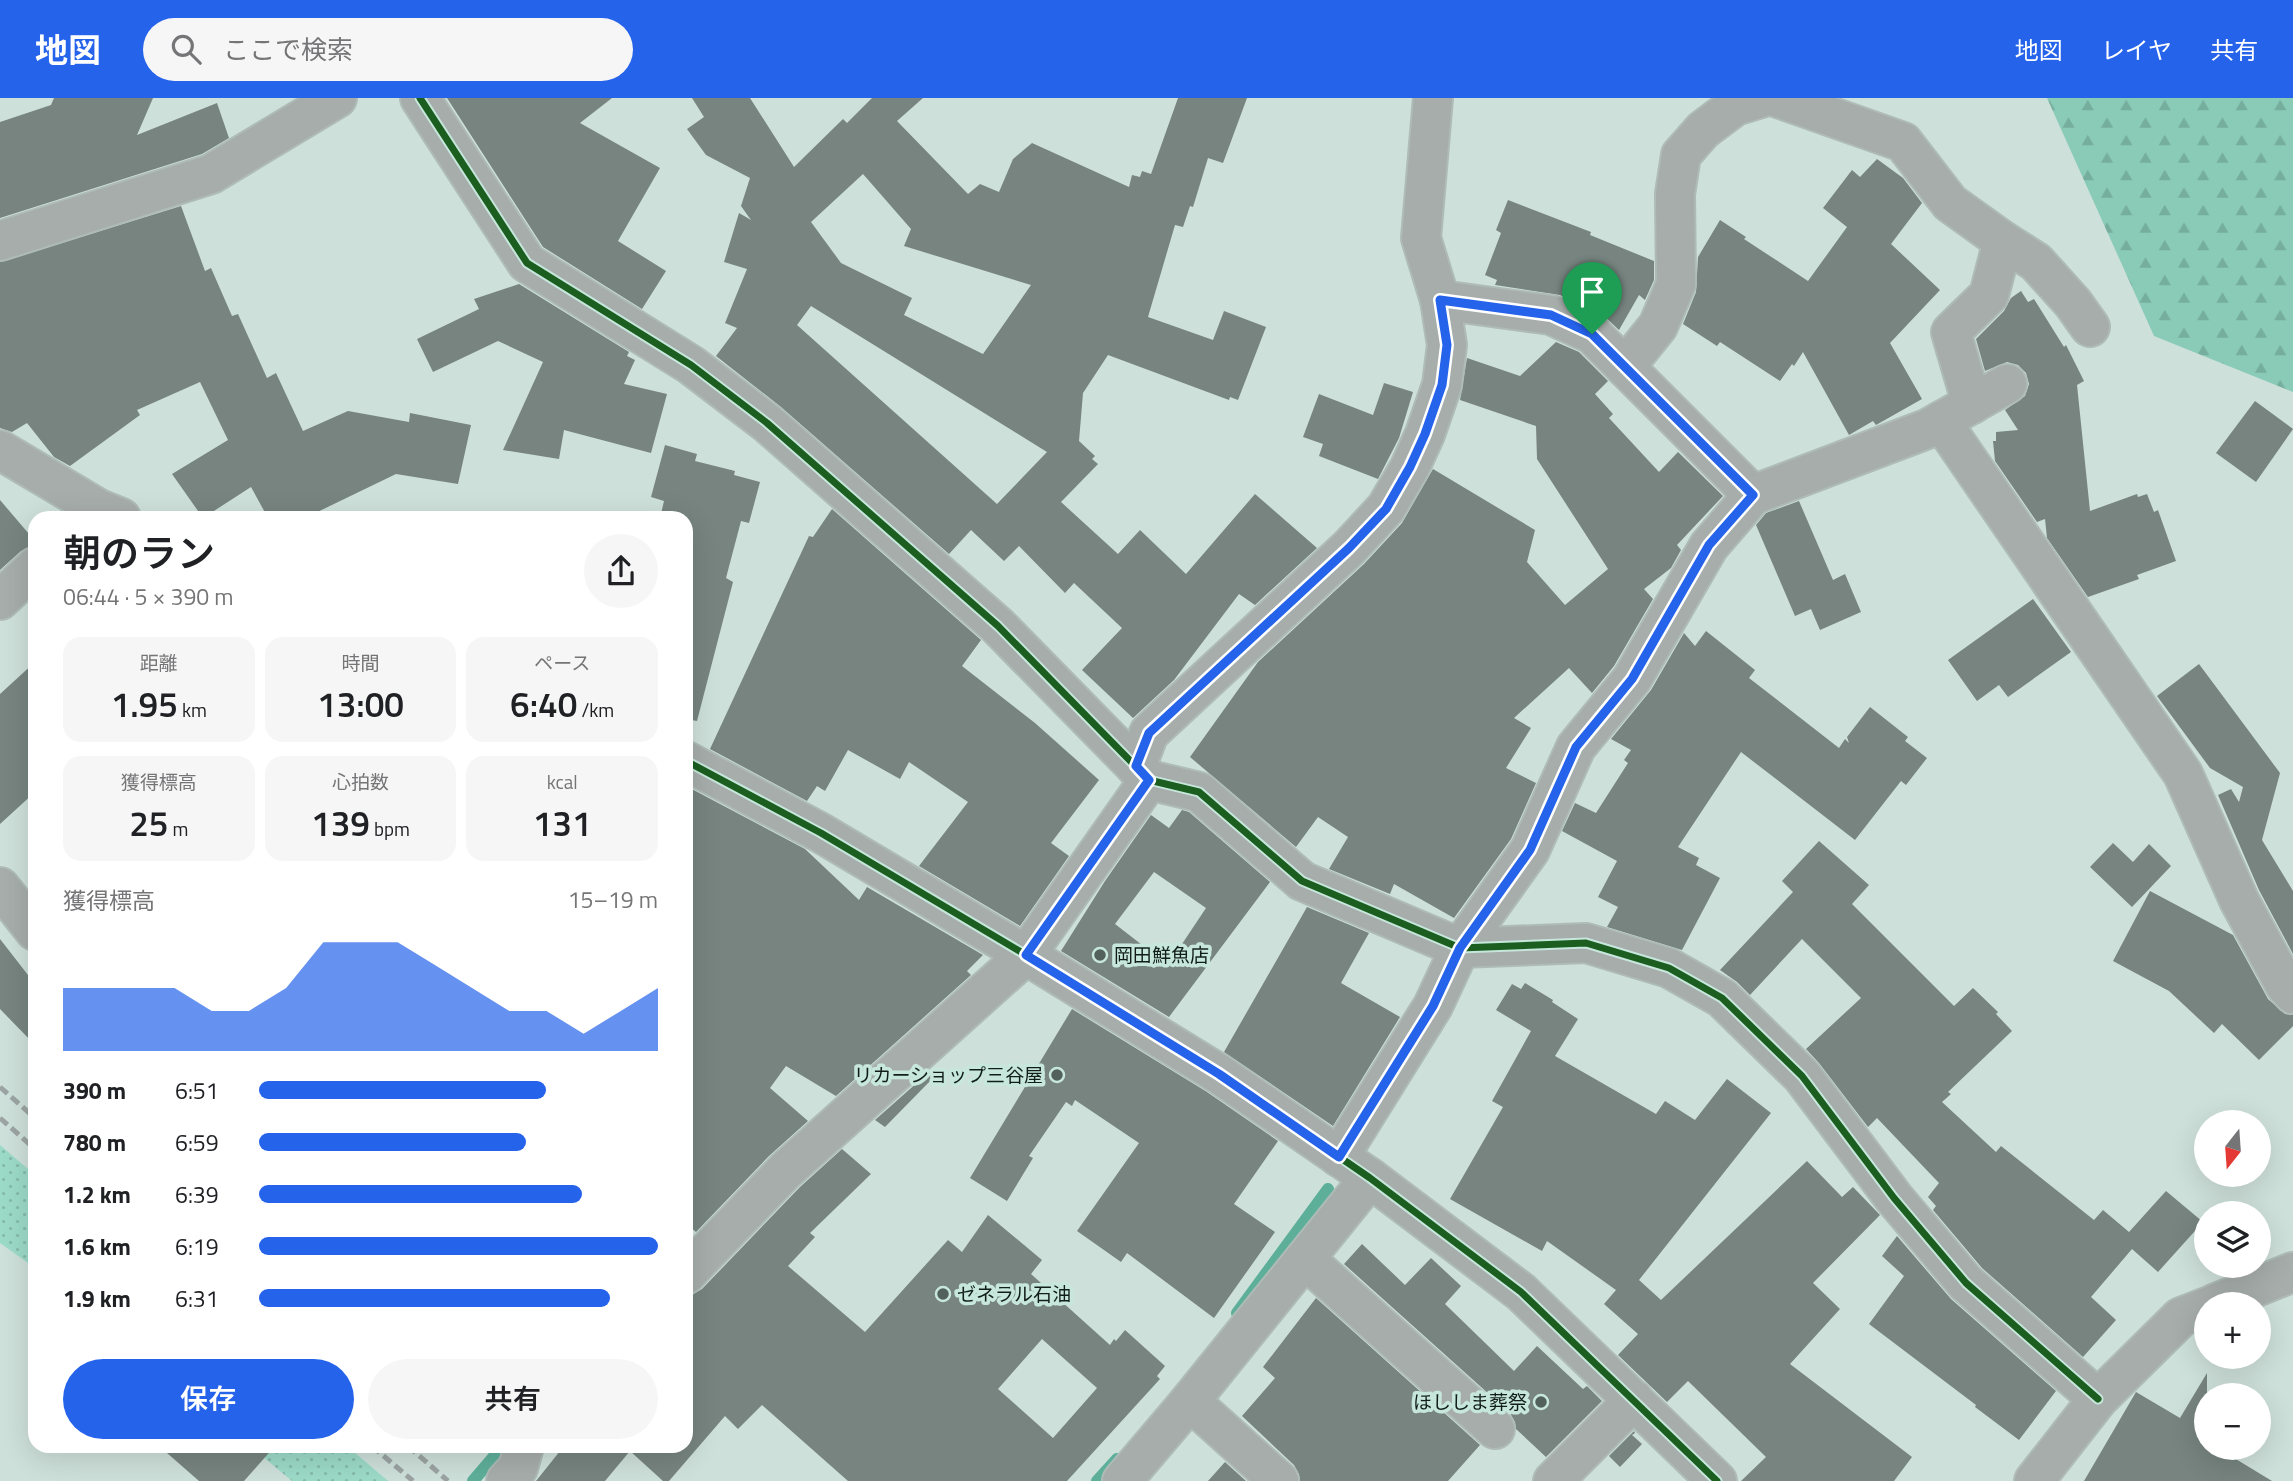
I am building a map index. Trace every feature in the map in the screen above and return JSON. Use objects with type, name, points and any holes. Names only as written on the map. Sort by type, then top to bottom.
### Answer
[{"type":"street","points":[[0,242],[211,174],[337,98]]},
{"type":"street","points":[[420,98],[527,263],[691,365],[767,423],[998,626],[1142,773],[1199,792],[1302,881],[1460,948],[1586,943],[1669,968],[1722,999],[1802,1076],[1894,1198],[1966,1283],[2098,1399]]},
{"type":"street","points":[[693,1267],[785,1171],[1026,955],[1142,773],[1149,733],[1349,548],[1386,509],[1425,434],[1442,385],[1447,345],[1440,300],[1421,238],[1433,98]]},
{"type":"street","points":[[1625,368],[1658,326],[1676,284],[1675,194],[1681,155],[1703,130],[1735,106],[1761,98]]},
{"type":"street","points":[[1778,98],[1903,142],[1950,203],[2036,262],[2073,303],[2090,327]]},
{"type":"street","points":[[2003,241],[1989,295],[1951,332],[1957,413],[2183,774],[2239,901],[2285,985],[2293,994]]},
{"type":"street","points":[[1440,300],[1551,315],[1592,334],[1753,495]]},
{"type":"street","points":[[1122,1481],[1305,1259],[1355,1168],[1460,948],[1530,850],[1576,747],[1632,679],[1709,545],[1753,495],[1927,429],[2007,384]]},
{"type":"street","points":[[0,450],[97,511]]},
{"type":"street","points":[[0,600],[28,574]]},
{"type":"street","points":[[693,765],[821,833],[1026,955],[1219,1074],[1355,1168],[1521,1292],[1717,1481]]},
{"type":"street","points":[[0,887],[28,922]]},
{"type":"street","points":[[1305,1259],[1495,1429]]},
{"type":"street","points":[[2244,1292],[2293,1272]]},
{"type":"street","points":[[2034,1481],[2098,1399],[2181,1317],[2194,1312]]},
{"type":"street","points":[[1553,1481],[1634,1400]]},
{"type":"street","points":[[1190,1401],[1279,1481]]},
{"type":"street","points":[[506,1481],[518,1468],[522,1453]]},
{"type":"green space","points":[[2047,98],[2293,98],[2293,392],[2154,336]]},
{"type":"green space","points":[[0,1145],[28,1169],[28,1263],[0,1243]]},
{"type":"green space","points":[[258,1453],[355,1453],[388,1481],[292,1481]]},
{"type":"building","points":[[54,98],[153,98],[137,135],[217,103],[229,138],[202,154],[0,218],[0,122],[51,105]]},
{"type":"building","points":[[447,98],[612,98],[580,123],[660,168],[618,241],[666,271],[642,309],[543,247]]},
{"type":"building","points":[[692,98],[750,98],[794,167],[843,119],[847,123],[872,98],[923,98],[897,121],[968,194],[980,184],[999,192],[1013,159],[1032,143],[1129,187],[1132,175],[1140,177],[1142,171],[1151,174],[1178,98],[1247,98],[1223,163],[1208,158],[1193,207],[1190,206],[1183,227],[1175,225],[1148,317],[1213,340],[1224,311],[1266,327],[1238,400],[1230,397],[1229,400],[1108,355],[1083,393],[1079,441],[1095,456],[1092,459],[1098,464],[1061,502],[1118,554],[1140,530],[1186,574],[1255,494],[1317,548],[1255,605],[1239,594],[1174,680],[1133,718],[1082,670],[1122,628],[1074,583],[1065,593],[1019,546],[1004,561],[971,530],[949,554],[781,407],[716,356],[737,328],[725,323],[747,269],[724,262],[739,213],[751,220],[741,206],[750,178],[706,155],[687,129],[704,117]],"holes":[[[863,174],[911,229],[904,246],[1031,285],[983,354],[904,315],[912,298],[841,263],[811,222]],[[811,306],[1047,452],[997,504],[797,325]]]},
{"type":"building","points":[[1877,159],[1903,178],[1922,203],[1891,244],[1940,290],[1890,343],[1922,399],[1876,425],[1873,421],[1849,435],[1803,352],[1780,381],[1720,342],[1717,346],[1683,324],[1696,292],[1698,257],[1720,220],[1808,281],[1847,227],[1823,208],[1852,170],[1860,177]]},
{"type":"building","points":[[1508,200],[1591,232],[1590,235],[1654,261],[1654,280],[1645,300],[1639,295],[1619,330],[1602,314],[1560,295],[1495,285],[1497,280],[1485,275],[1501,233],[1496,230]]},
{"type":"building","points":[[181,206],[205,271],[211,268],[232,316],[238,314],[267,378],[276,373],[303,431],[348,411],[409,422],[410,413],[471,425],[458,484],[396,474],[319,511],[264,511],[251,487],[214,511],[198,511],[172,474],[228,440],[200,382],[137,410],[140,415],[70,466],[54,457],[27,423],[12,432],[0,428],[0,262]]},
{"type":"building","points":[[519,284],[629,352],[627,356],[635,360],[624,384],[667,394],[651,453],[564,430],[559,459],[503,450],[543,362],[498,341],[433,372],[417,339],[479,309],[474,299]]},
{"type":"building","points":[[2021,291],[2028,302],[2034,299],[2064,347],[2066,345],[2084,381],[2077,385],[2090,511],[2137,494],[2138,497],[2147,494],[2154,512],[2158,510],[2176,561],[2137,575],[2139,579],[2088,597],[2047,538],[2045,519],[2037,522],[1995,461],[1993,441],[1996,441],[1996,432],[2018,430],[2005,410],[2025,396],[2029,384],[2026,373],[2018,365],[2007,362],[1985,371],[1976,339],[2004,311],[2011,298]]},
{"type":"building","points":[[1556,342],[1579,352],[1608,381],[1595,394],[1613,414],[1609,418],[1659,472],[1678,452],[1723,496],[1677,545],[1681,550],[1671,568],[1644,589],[1653,599],[1614,666],[1592,693],[1569,668],[1514,718],[1531,728],[1506,768],[1536,783],[1511,839],[1454,918],[1394,884],[1390,894],[1329,869],[1348,837],[1318,817],[1296,847],[1190,757],[1258,662],[1364,564],[1402,523],[1433,469],[1535,530],[1527,562],[1565,605],[1608,569],[1537,459],[1536,426],[1460,400],[1467,358],[1520,376]]},
{"type":"building","points":[[1384,383],[1413,392],[1399,438],[1378,479],[1319,456],[1323,444],[1303,437],[1319,394],[1373,415]]},
{"type":"building","points":[[2255,401],[2293,429],[2256,482],[2216,453]]},
{"type":"building","points":[[665,445],[697,454],[695,461],[735,471],[734,475],[760,482],[749,523],[741,521],[726,578],[733,582],[697,721],[693,720],[693,511],[662,511],[664,501],[651,497]]},
{"type":"building","points":[[0,500],[28,533],[28,548],[21,551],[0,570]]},
{"type":"building","points":[[1799,501],[1833,580],[1845,574],[1861,612],[1820,630],[1811,609],[1795,616],[1756,525],[1766,513]]},
{"type":"building","points":[[832,509],[981,640],[962,666],[1035,723],[1099,780],[1051,843],[1069,856],[1020,926],[919,866],[968,802],[909,762],[900,779],[848,750],[825,791],[817,786],[807,801],[710,749],[809,536],[813,537]]},
{"type":"building","points":[[2033,599],[2071,652],[2008,697],[1999,685],[1977,701],[1948,660]]},
{"type":"building","points":[[1706,631],[1755,670],[1749,678],[1839,748],[1845,739],[1849,743],[1847,737],[1870,707],[1908,737],[1905,741],[1927,758],[1906,785],[1901,781],[1855,840],[1741,752],[1678,847],[1699,858],[1696,865],[1720,878],[1682,950],[1607,927],[1618,907],[1598,897],[1617,861],[1562,831],[1575,803],[1596,813],[1628,763],[1624,760],[1631,750],[1611,739],[1651,690],[1684,633],[1695,646]]},
{"type":"building","points":[[2199,664],[2280,773],[2262,840],[2293,891],[2293,954],[2259,890],[2218,795],[2231,789],[2239,802],[2243,787],[2210,768],[2157,696]]},
{"type":"building","points":[[28,668],[28,798],[0,824],[0,694]]},
{"type":"building","points":[[693,790],[805,849],[859,900],[867,887],[983,955],[967,971],[971,975],[836,1096],[786,1066],[770,1088],[808,1121],[769,1156],[696,1232],[693,1229]]},
{"type":"building","points":[[1182,810],[1189,812],[1270,882],[1169,1017],[1061,951],[1151,815],[1169,828]],"holes":[[[1154,872],[1206,908],[1168,965],[1115,924]]]},
{"type":"building","points":[[1819,841],[1869,885],[1852,904],[1954,1006],[1973,988],[1998,1012],[1996,1014],[2012,1031],[1948,1092],[1951,1094],[1942,1102],[1996,1152],[2001,1146],[2094,1220],[2103,1210],[2129,1232],[2166,1191],[2194,1214],[2194,1232],[2158,1272],[2132,1249],[2091,1297],[2116,1320],[2083,1357],[1982,1268],[1933,1210],[1936,1206],[1928,1197],[1939,1183],[1877,1118],[1868,1127],[1806,1049],[1861,998],[1802,939],[1750,995],[1720,970],[1793,892],[1782,881]]},
{"type":"building","points":[[2113,843],[2133,862],[2149,844],[2171,866],[2132,907],[2090,867]]},
{"type":"building","points":[[2150,891],[2233,935],[2268,999],[2285,1014],[2293,1015],[2293,1026],[2259,1060],[2222,1024],[2214,1033],[2169,991],[2113,961]]},
{"type":"building","points":[[1307,907],[1369,933],[1341,983],[1400,1017],[1333,1126],[1224,1052]]},
{"type":"building","points":[[0,939],[28,975],[28,1038],[0,1009]]},
{"type":"building","points":[[1525,983],[1578,1019],[1555,1056],[1656,1114],[1665,1101],[1695,1120],[1727,1079],[1771,1113],[1639,1280],[1661,1300],[1807,1161],[1842,1197],[1853,1187],[1880,1215],[1813,1283],[1840,1309],[1790,1364],[1912,1457],[1894,1481],[1741,1481],[1766,1457],[1688,1381],[1667,1402],[1618,1355],[1638,1334],[1604,1304],[1616,1290],[1547,1241],[1542,1251],[1450,1199],[1503,1107],[1492,1101],[1531,1031],[1496,1010],[1512,984],[1521,989]]},
{"type":"building","points":[[1072,1009],[1207,1092],[1278,1141],[1234,1204],[1275,1232],[1214,1318],[1127,1253],[1121,1262],[1077,1231],[1139,1143],[1075,1100],[1072,1106],[1066,1102],[1029,1156],[1033,1158],[1007,1201],[970,1178]]},
{"type":"building","points":[[928,1073],[933,1078],[885,1127],[875,1120]]},
{"type":"building","points":[[842,1149],[871,1174],[810,1233],[815,1237],[788,1266],[865,1332],[948,1240],[962,1252],[988,1215],[1042,1260],[1031,1274],[1110,1345],[1125,1330],[1165,1366],[1157,1376],[1160,1379],[1067,1481],[848,1481],[762,1405],[738,1429],[725,1416],[669,1481],[663,1481],[632,1453],[693,1453],[693,1294],[702,1289],[800,1187]],"holes":[[[1042,1339],[1097,1388],[1053,1438],[998,1389]]]},
{"type":"building","points":[[1897,1236],[1951,1299],[2056,1391],[2019,1440],[1869,1324],[1904,1276],[1882,1256]]},
{"type":"building","points":[[1362,1244],[1405,1285],[1431,1258],[1461,1286],[1445,1304],[1514,1371],[1537,1346],[1583,1389],[1587,1386],[1602,1401],[1546,1457],[1516,1429],[1510,1413],[1344,1264]]},
{"type":"building","points":[[1316,1298],[1480,1445],[1448,1481],[1300,1481],[1294,1465],[1242,1416],[1275,1378],[1263,1367]]},
{"type":"building","points":[[2136,1392],[2180,1418],[2194,1395],[2194,1460],[2237,1460],[2272,1481],[2084,1481]]},
{"type":"building","points":[[1634,1431],[1632,1435],[1642,1444],[1620,1467],[1609,1456]]},
{"type":"building","points":[[167,1453],[269,1453],[244,1481],[199,1481]]},
{"type":"building","points":[[558,1453],[628,1453],[605,1481],[536,1481]]},
{"type":"building","points":[[1225,1462],[1246,1481],[1208,1481]]},
{"type":"waterway","points":[[1237,1313],[1328,1189]]},
{"type":"waterway","points":[[473,1481],[497,1453]]},
{"type":"waterway","points":[[1097,1481],[1117,1459]]},
{"type":"railway","points":[[0,1087],[28,1112]]},
{"type":"railway","points":[[0,1118],[28,1143]]},
{"type":"railway","points":[[380,1453],[413,1481]]},
{"type":"railway","points":[[416,1453],[448,1481]]},
{"type":"cycle path","points":[[420,98],[527,263],[691,365],[767,423],[998,626],[1149,780],[1199,792],[1302,881],[1460,948],[1586,943],[1669,968],[1722,998],[1802,1076],[1894,1198],[1966,1283],[2098,1399]]},
{"type":"cycle path","points":[[693,765],[821,833],[1026,955],[1219,1074],[1370,1178],[1521,1292],[1717,1481]]},
{"type":"place","name":"岡田鮮魚店","points":[[1100,955]]},
{"type":"place","name":"リカーショップ三谷屋","points":[[1057,1075]]},
{"type":"place","name":"ゼネラル石油","points":[[943,1294]]},
{"type":"place","name":"ほししま葬祭","points":[[1541,1402]]},
{"type":"route","points":[[1440,300],[1551,315],[1592,334],[1753,495],[1709,545],[1632,679],[1576,747],[1530,850],[1460,948],[1433,1006],[1339,1157],[1219,1074],[1026,955],[1149,780],[1136,766],[1149,733],[1349,548],[1386,509],[1425,434],[1442,385],[1447,345],[1440,300]]}]
